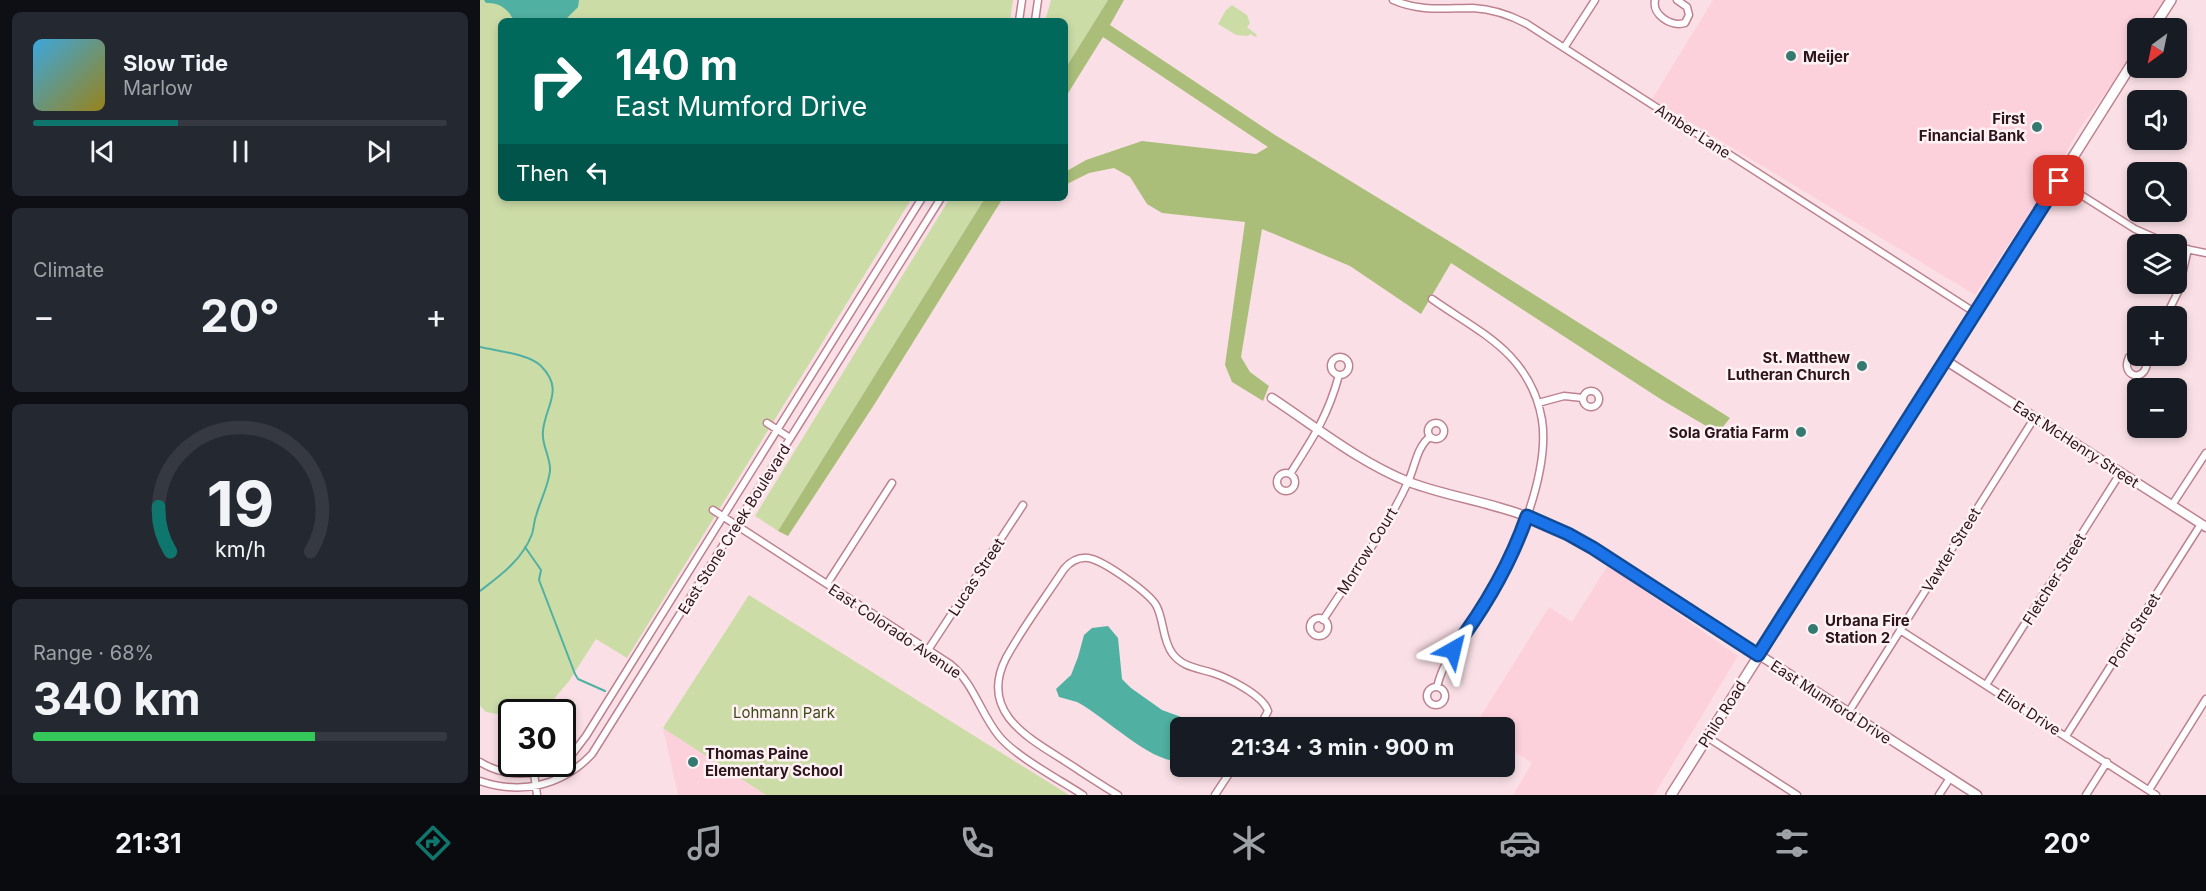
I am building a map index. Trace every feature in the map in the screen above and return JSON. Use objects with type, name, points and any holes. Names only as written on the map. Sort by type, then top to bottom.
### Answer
[{"type":"main road","points":[[2159,18],[2171,0]]},
{"type":"main road","name":"Philo Road","points":[[1671,795],[2127,72]]},
{"type":"street","points":[[1019,18],[1022,0]]},
{"type":"street","points":[[1035,18],[1038,0]]},
{"type":"street","name":"Amber Lane","points":[[1393,0],[1429,9],[1474,8],[1502,14],[1527,24],[1974,312]]},
{"type":"street","points":[[1564,48],[1595,0]]},
{"type":"street","points":[[1655,0],[1654,8],[1658,14],[1680,25],[1685,23],[1689,15],[1687,7],[1677,0]]},
{"type":"street","points":[[2059,181],[2146,234]]},
{"type":"street","name":"East Stone Creek Boulevard","points":[[576,749],[920,201]]},
{"type":"street","name":"East Stone Creek Boulevard","points":[[480,781],[497,787],[536,791],[558,781],[581,765],[591,754],[939,201]]},
{"type":"street","points":[[2171,306],[2178,292],[2188,249],[2206,253]]},
{"type":"street","points":[[1432,299],[1497,344],[1510,356],[1525,376],[1538,403],[1542,426],[1537,479],[1527,516],[1496,587],[1447,658],[1437,687]]},
{"type":"street","name":"East McHenry Street","points":[[1945,360],[2204,526]]},
{"type":"street","points":[[2127,362],[2128,370],[2133,375],[2140,375],[2146,370],[2147,366]]},
{"type":"street","points":[[1290,474],[1319,429],[1332,402],[1339,375]]},
{"type":"street","points":[[1538,403],[1564,396],[1583,398]]},
{"type":"street","name":"East Mumford Drive","points":[[1272,398],[1374,465],[1408,482],[1527,516],[1593,548],[1977,795]]},
{"type":"street","name":"Vawter Street","points":[[1848,713],[2035,417]]},
{"type":"street","points":[[766,423],[790,438]]},
{"type":"street","name":"Morrow Court","points":[[1323,620],[1389,516],[1408,482],[1422,446],[1430,436]]},
{"type":"street","points":[[2172,505],[2206,453]]},
{"type":"street","name":"Fletcher Street","points":[[1986,685],[2121,472]]},
{"type":"street","points":[[826,584],[892,483]]},
{"type":"street","name":"Lucas Street","points":[[928,650],[1023,505]]},
{"type":"street","name":"East Colorado Avenue","points":[[713,510],[961,673],[992,727],[1008,746],[1083,795]]},
{"type":"street","name":"Pond Street","points":[[2066,736],[2204,526]]},
{"type":"street","points":[[1118,795],[1018,730],[1004,711],[999,693],[999,683],[1006,658],[1064,569],[1078,559],[1096,560],[1144,591],[1157,607],[1168,645],[1175,656],[1186,665],[1224,677],[1263,701],[1268,711],[1265,717]]},
{"type":"street","name":"Eliot Drive","points":[[1900,630],[2156,795]]},
{"type":"street","points":[[2149,790],[2206,699]]},
{"type":"street","points":[[604,705],[618,713]]},
{"type":"street","points":[[1707,737],[1797,795]]},
{"type":"street","name":"East Stone Creek Boulevard","points":[[480,762],[498,770]]},
{"type":"street","points":[[2086,795],[2107,762]]},
{"type":"street","points":[[1215,795],[1227,777]]},
{"type":"street","points":[[1940,795],[1950,778]]},
{"type":"shaded area","points":[[484,0],[579,0],[578,7],[567,18],[512,18],[503,8],[496,4],[486,3]]},
{"type":"shaded area","points":[[1108,0],[1124,0],[1110,25],[1275,135],[1457,246],[1730,418],[1718,433],[1662,400],[1451,263],[1421,314],[1350,266],[1262,229],[1241,357],[1250,372],[1269,386],[1263,401],[1232,382],[1225,365],[1245,222],[1162,213],[1147,204],[1130,177],[1114,168],[1089,173],[1068,184],[1068,170],[1086,160],[1142,141],[1256,154],[1268,147],[1103,37],[1068,93],[1068,64]]},
{"type":"shaded area","points":[[1713,0],[2165,0],[2153,18],[2127,18],[2127,59],[2080,128],[2040,197],[1975,295],[1652,99]]},
{"type":"shaded area","points":[[983,201],[1001,201],[874,405],[788,536],[778,531]]},
{"type":"shaded area","points":[[1608,565],[1738,656],[1654,795],[1513,795],[1532,763],[1515,752],[1515,717],[1480,717],[1549,607],[1572,622]]},
{"type":"shaded area","points":[[1108,626],[1118,638],[1122,679],[1131,688],[1162,710],[1181,717],[1170,717],[1170,760],[1142,747],[1077,702],[1059,697],[1056,689],[1071,675],[1084,635],[1092,628]]},
{"type":"shaded area","name":"Thomas Paine Elementary School","points":[[663,728],[766,795],[678,795]]},
{"type":"green space","points":[[480,0],[1013,0],[1010,18],[498,18],[498,201],[910,201],[627,658],[596,639],[569,681],[554,699],[498,699],[498,714],[486,712],[480,706]]},
{"type":"green space","points":[[1051,0],[1108,0],[1068,64],[1068,18],[1046,18]]},
{"type":"green space","points":[[1232,5],[1247,15],[1250,23],[1247,27],[1257,35],[1256,37],[1250,34],[1248,36],[1236,35],[1218,24],[1226,10]]},
{"type":"green space","points":[[948,201],[983,201],[778,531],[755,516]]},
{"type":"green space","name":"Lohmann Park","points":[[749,595],[1069,795],[766,795],[663,728]]},
{"type":"waterway","points":[[480,347],[521,356],[536,362],[548,375],[553,391],[544,422],[543,436],[550,471],[532,534],[517,559],[480,591]]},
{"type":"waterway","points":[[525,547],[541,570],[539,580],[575,674],[578,679],[605,691]]},
{"type":"place","name":"Meijer","points":[[1791,56]]},
{"type":"place","name":"First Financial Bank","points":[[2037,127]]},
{"type":"place","name":"St. Matthew Lutheran Church","points":[[1862,366]]},
{"type":"place","name":"Sola Gratia Farm","points":[[1801,432]]},
{"type":"place","name":"Urbana Fire Station 2","points":[[1813,629]]},
{"type":"place","name":"Thomas Paine Elementary School","points":[[693,762]]},
{"type":"route","points":[[1453,650],[1496,587],[1527,516],[1593,548],[1758,655],[2059,181]]}]
